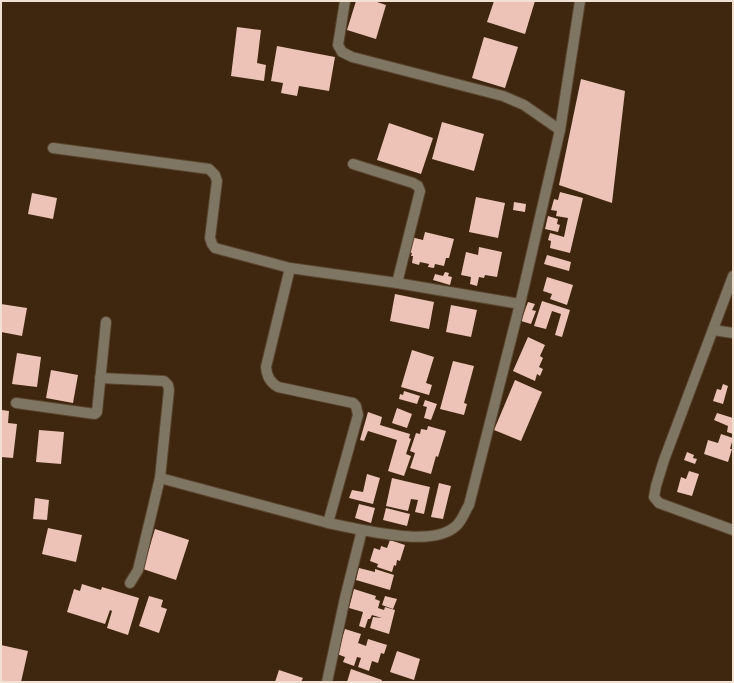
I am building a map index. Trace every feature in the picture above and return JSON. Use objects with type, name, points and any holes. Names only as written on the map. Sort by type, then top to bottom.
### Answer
[{"type":"street","points":[[345,1],[338,45],[342,52],[352,57],[503,96],[524,106],[560,130]]},
{"type":"street","points":[[160,478],[328,523],[362,530],[393,535],[428,536],[442,535],[457,526],[469,505],[520,304],[560,130],[580,1]]},
{"type":"street","points":[[53,148],[209,169],[216,175],[217,181],[210,238],[215,248],[290,268],[397,283],[520,304]]},
{"type":"street","points":[[352,164],[414,183],[420,190],[397,283]]},
{"type":"street","points":[[290,268],[266,367],[267,375],[272,383],[278,387],[353,403],[358,411],[328,523]]},
{"type":"street","points":[[733,276],[664,460],[654,497],[659,503],[733,530]]},
{"type":"street","points":[[16,404],[95,414],[97,412],[106,322]]},
{"type":"street","points":[[712,330],[733,333]]},
{"type":"street","points":[[100,378],[164,381],[168,385],[169,390],[160,478],[138,570],[130,583]]},
{"type":"street","points":[[327,682],[345,598],[362,530]]},
{"type":"building","points":[[356,1],[374,1],[386,5],[376,39],[347,30]]},
{"type":"building","points":[[494,1],[535,1],[525,34],[487,22]]},
{"type":"building","points":[[237,27],[261,30],[257,63],[266,65],[264,81],[231,76]]},
{"type":"building","points":[[484,37],[518,47],[505,88],[472,78]]},
{"type":"building","points":[[277,46],[335,57],[329,91],[299,86],[297,96],[281,93],[283,83],[271,81]]},
{"type":"building","points":[[581,79],[625,91],[612,203],[559,185]]},
{"type":"building","points":[[442,122],[484,134],[474,171],[432,159]]},
{"type":"building","points":[[389,123],[433,138],[421,174],[377,160]]},
{"type":"building","points":[[560,192],[583,198],[570,253],[550,248],[551,241],[548,240],[550,233],[564,237],[568,218],[556,216],[557,211],[551,210],[554,199],[558,200]]},
{"type":"building","points":[[32,193],[57,198],[53,219],[28,214]]},
{"type":"building","points":[[476,197],[505,203],[498,238],[469,232]]},
{"type":"building","points":[[514,202],[526,204],[525,212],[513,210]]},
{"type":"building","points":[[548,216],[558,219],[557,224],[560,225],[558,232],[545,229]]},
{"type":"building","points":[[425,232],[454,239],[449,258],[446,258],[444,266],[435,264],[434,268],[428,267],[429,264],[420,262],[419,265],[412,263],[412,253],[408,252],[411,237],[423,240]]},
{"type":"building","points":[[479,247],[502,252],[497,277],[485,275],[484,278],[479,277],[477,286],[470,284],[471,277],[461,275],[466,252],[478,255]]},
{"type":"building","points":[[547,255],[571,262],[569,271],[544,264]]},
{"type":"building","points":[[445,272],[449,273],[448,276],[452,277],[450,285],[433,280],[435,274],[443,276]]},
{"type":"building","points":[[547,277],[573,285],[567,305],[550,299],[552,294],[543,291]]},
{"type":"building","points":[[395,294],[434,302],[429,329],[390,321]]},
{"type":"building","points":[[542,301],[570,310],[562,337],[555,335],[561,314],[552,311],[546,329],[534,326]]},
{"type":"building","points":[[528,302],[535,304],[532,310],[536,311],[531,324],[521,321]]},
{"type":"building","points":[[1,304],[27,308],[22,336],[1,332]]},
{"type":"building","points":[[451,305],[477,310],[471,337],[446,332]]},
{"type":"building","points":[[528,337],[545,345],[540,356],[543,358],[539,367],[543,369],[540,376],[537,374],[535,381],[513,371]]},
{"type":"building","points":[[412,350],[434,357],[426,383],[432,385],[429,395],[401,387]]},
{"type":"building","points":[[17,353],[41,357],[37,387],[12,384]]},
{"type":"building","points":[[453,361],[474,366],[464,403],[467,404],[464,415],[440,409]]},
{"type":"building","points":[[51,370],[78,375],[73,403],[46,398]]},
{"type":"building","points":[[515,380],[542,392],[521,441],[494,430]]},
{"type":"building","points":[[723,384],[728,386],[723,404],[713,401],[717,389],[721,390]]},
{"type":"building","points":[[404,391],[420,396],[417,404],[399,399],[400,394],[403,395]]},
{"type":"building","points":[[425,400],[437,404],[431,420],[424,418],[427,407],[423,406]]},
{"type":"building","points":[[397,408],[412,414],[407,428],[392,423]]},
{"type":"building","points":[[2,410],[9,411],[8,423],[17,424],[13,458],[1,457]]},
{"type":"building","points":[[368,412],[382,417],[380,425],[410,434],[409,438],[411,439],[406,454],[411,456],[404,476],[388,471],[397,440],[368,431],[364,441],[360,440]]},
{"type":"building","points":[[717,413],[733,418],[733,434],[727,432],[728,426],[714,420]]},
{"type":"building","points":[[428,426],[446,431],[438,457],[436,456],[431,474],[410,468],[415,453],[410,451],[416,433],[420,434],[421,429],[427,430]]},
{"type":"building","points":[[39,430],[64,432],[61,464],[36,462]]},
{"type":"building","points":[[721,434],[733,438],[730,449],[732,449],[728,462],[704,454],[708,440],[718,443]]},
{"type":"building","points":[[687,452],[694,455],[693,458],[697,459],[695,464],[684,460]]},
{"type":"building","points":[[689,471],[699,474],[692,496],[677,492],[681,477],[686,479]]},
{"type":"building","points":[[367,474],[380,478],[373,504],[349,498],[352,490],[363,492]]},
{"type":"building","points":[[392,478],[430,487],[424,514],[415,512],[418,500],[411,499],[408,511],[386,506]]},
{"type":"building","points":[[439,483],[451,486],[443,519],[431,517]]},
{"type":"building","points":[[35,498],[49,500],[47,520],[33,519]]},
{"type":"building","points":[[359,504],[375,508],[371,523],[355,518]]},
{"type":"building","points":[[386,508],[410,514],[407,526],[383,520]]},
{"type":"building","points":[[48,528],[82,535],[76,562],[42,554]]},
{"type":"building","points":[[155,529],[189,540],[176,580],[143,569]]},
{"type":"building","points":[[390,540],[405,545],[400,561],[397,560],[396,566],[394,565],[392,572],[377,567],[378,564],[370,561],[374,548],[380,550],[381,546],[387,548]]},
{"type":"building","points":[[359,568],[375,572],[375,569],[394,575],[390,590],[356,580]]},
{"type":"building","points":[[82,584],[101,590],[102,587],[139,598],[128,635],[107,628],[112,611],[110,610],[105,624],[67,612],[74,589],[80,591]]},
{"type":"building","points":[[354,589],[376,596],[375,599],[380,601],[378,608],[384,610],[385,607],[395,610],[389,634],[370,628],[373,617],[382,618],[372,615],[370,619],[368,619],[365,628],[359,626],[363,612],[349,608]]},
{"type":"building","points":[[149,596],[163,600],[161,607],[167,609],[159,633],[139,626]]},
{"type":"building","points":[[385,596],[397,599],[393,609],[382,605]]},
{"type":"building","points":[[345,629],[361,634],[358,643],[366,646],[368,639],[387,645],[384,654],[381,653],[378,663],[372,661],[369,671],[358,667],[361,658],[357,657],[354,666],[343,662],[345,657],[337,654]]},
{"type":"building","points":[[1,645],[28,651],[21,682],[1,682]]},
{"type":"building","points":[[397,651],[420,659],[414,680],[390,672]]},
{"type":"building","points":[[351,669],[382,680],[381,682],[347,682]]},
{"type":"building","points":[[279,670],[303,678],[301,682],[275,682]]}]
